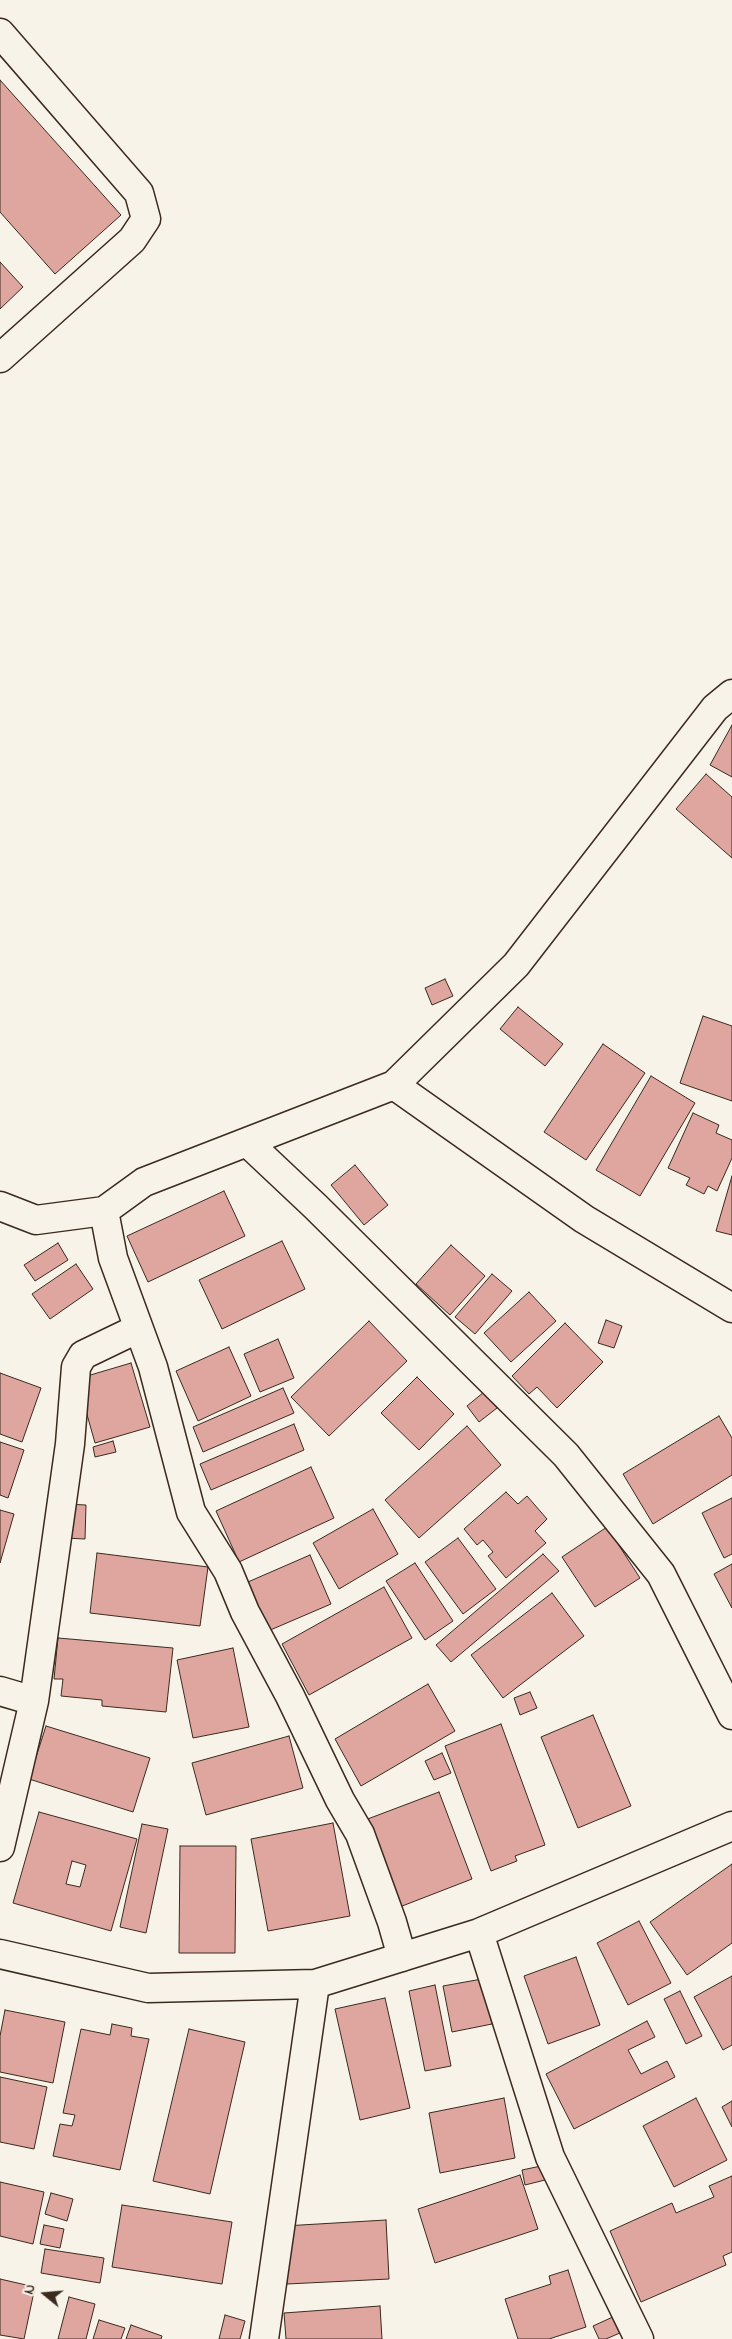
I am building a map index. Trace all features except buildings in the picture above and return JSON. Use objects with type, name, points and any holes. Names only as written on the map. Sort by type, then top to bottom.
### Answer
[{"type":"street","points":[[0,33],[139,193],[146,219],[132,240],[0,358]]},
{"type":"street","points":[[0,1206],[36,1220],[104,1211],[144,1182],[394,1085],[516,965],[715,708],[732,694]]},
{"type":"street","points":[[394,1085],[584,1219],[732,1308]]},
{"type":"street","points":[[247,1142],[316,1207],[566,1455],[660,1574],[732,1715]]},
{"type":"street","points":[[104,1211],[113,1258],[137,1329],[153,1368],[191,1512],[228,1571],[245,1612],[290,1696],[340,1800],[360,1834],[392,1922],[402,1957]]},
{"type":"street","points":[[0,1847],[34,1701],[70,1444],[76,1367],[83,1355],[137,1329]]},
{"type":"street","points":[[0,1692],[34,1701]]},
{"type":"street","points":[[0,1954],[148,1988],[316,1984],[479,1933],[732,1826]]},
{"type":"street","points":[[479,1933],[550,2157],[639,2339]]},
{"type":"street","points":[[264,2339],[316,1984]]}]
